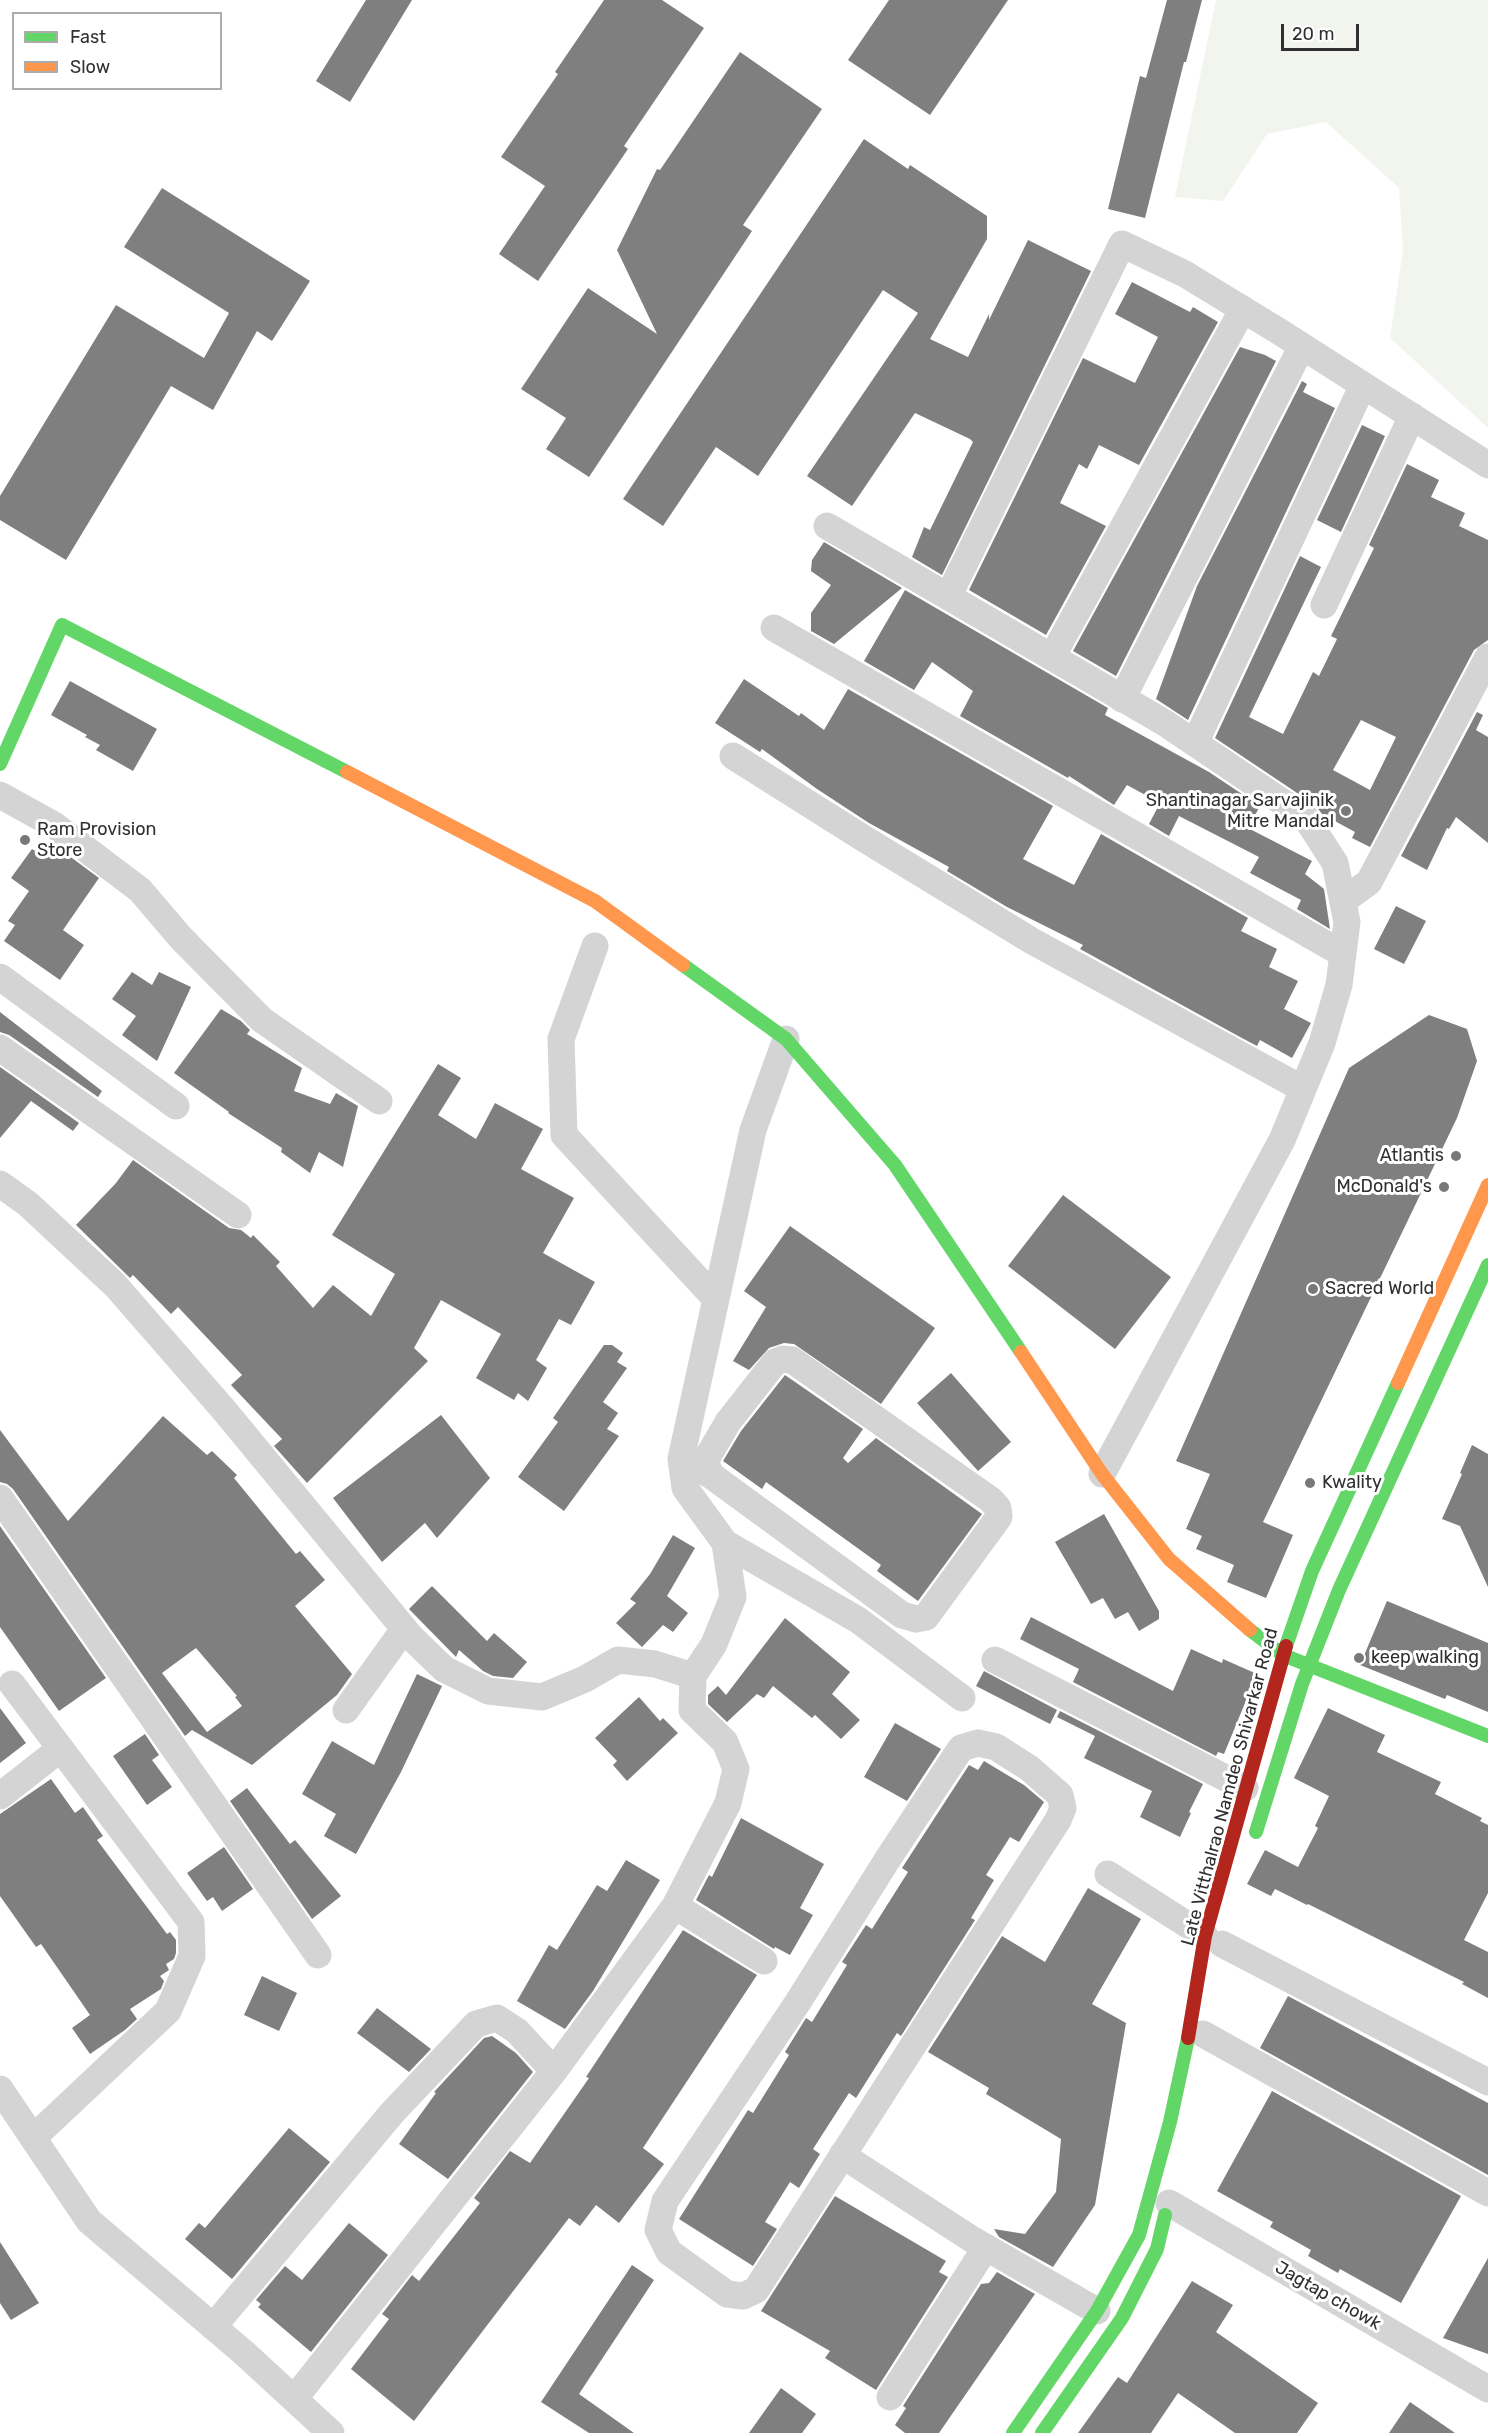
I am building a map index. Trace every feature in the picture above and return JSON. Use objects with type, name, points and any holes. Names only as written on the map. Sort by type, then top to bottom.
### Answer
[{"type":"main road","points":[[0,764],[62,625],[595,901],[786,1039],[895,1165],[1102,1474],[1169,1559],[1240,1622],[1283,1655],[1308,1667],[1488,1736]]},
{"type":"main road","name":"Late Vitthalrao Namdeo Shivarkar Road","points":[[1013,2433],[1097,2311],[1139,2235],[1170,2122],[1190,2030],[1218,1941],[1245,1788],[1283,1655],[1312,1571],[1484,1202]]},
{"type":"main road","name":"Late Vitthalrao Namdeo Shivarkar Road","points":[[1252,1845],[1308,1667],[1345,1577],[1488,1265]]},
{"type":"main road","points":[[1041,2433],[1122,2318],[1157,2249],[1170,2198]]},
{"type":"street","points":[[948,597],[1122,244],[1185,274],[1243,309],[1488,465]]},
{"type":"street","points":[[1052,657],[1243,309]]},
{"type":"street","points":[[1122,699],[1302,346]]},
{"type":"street","points":[[1195,743],[1363,385]]},
{"type":"street","points":[[1324,605],[1412,416]]},
{"type":"street","points":[[827,526],[1195,743],[1306,818],[1335,863],[1347,922],[1339,985],[1322,1043],[1282,1140],[1102,1474]]},
{"type":"street","points":[[774,628],[1343,954]]},
{"type":"street","points":[[1343,901],[1369,882],[1488,657]]},
{"type":"street","points":[[733,756],[1032,941],[1304,1089]]},
{"type":"street","points":[[0,795],[54,825],[140,890],[181,938],[262,1020],[379,1101]]},
{"type":"street","points":[[595,946],[561,1040],[564,1135],[716,1299]]},
{"type":"street","points":[[0,977],[176,1106]]},
{"type":"street","points":[[786,1039],[753,1130],[681,1459],[685,1488],[725,1543],[858,1620],[962,1698]]},
{"type":"street","points":[[0,1048],[238,1215]]},
{"type":"street","points":[[0,1184],[28,1204],[115,1285],[224,1410],[404,1629],[444,1669],[488,1691],[542,1697],[585,1679],[618,1660],[655,1664],[693,1676]]},
{"type":"street","points":[[681,1459],[712,1476],[902,1616],[916,1619],[926,1617],[999,1517],[998,1508],[991,1500],[792,1360],[783,1359],[775,1362],[728,1422],[707,1458],[707,1467],[712,1476]]},
{"type":"street","points":[[0,1498],[318,1955]]},
{"type":"street","points":[[294,2399],[554,2071],[675,1906],[728,1803],[736,1769],[725,1742],[692,1710],[693,1676],[714,1644],[733,1598],[725,1543]]},
{"type":"street","points":[[346,1710],[404,1629]]},
{"type":"street","points":[[995,1660],[1245,1788]]},
{"type":"street","points":[[12,1684],[191,1922],[192,1956],[168,2011],[33,2138]]},
{"type":"street","points":[[978,1743],[996,1747],[1029,1768],[1060,1795],[1064,1808],[842,2155],[756,2290],[743,2296],[727,2294],[669,2252],[658,2230],[665,2201],[798,2002],[889,1857],[961,1749],[978,1743]]},
{"type":"street","points":[[0,1796],[60,1749]]},
{"type":"street","points":[[1108,1874],[1218,1941],[1488,2082]]},
{"type":"street","points":[[675,1906],[764,1961]]},
{"type":"street","points":[[213,2327],[392,2113],[476,2024],[497,2018],[517,2031],[554,2071]]},
{"type":"street","points":[[1203,2032],[1488,2193]]},
{"type":"street","points":[[0,2089],[89,2221],[213,2327],[331,2433]]},
{"type":"street","points":[[842,2155],[986,2247],[1097,2311]]},
{"type":"street","name":"Jagtap chowk","points":[[1170,2198],[1488,2389]]},
{"type":"street","points":[[890,2397],[986,2247]]},
{"type":"shaded area","points":[[1216,0],[1488,0],[1488,428],[1390,338],[1403,250],[1399,188],[1326,122],[1267,134],[1223,201],[1175,197]]},
{"type":"building","points":[[366,0],[412,0],[350,102],[316,81]]},
{"type":"building","points":[[604,0],[662,0],[704,28],[624,146],[628,149],[538,281],[499,254],[545,186],[501,157],[558,74],[555,72]]},
{"type":"building","points":[[889,0],[1008,0],[930,115],[848,60]]},
{"type":"building","points":[[1167,0],[1202,0],[1145,218],[1108,209],[1140,76],[1146,78]]},
{"type":"building","points":[[740,52],[822,109],[743,225],[752,231],[589,477],[546,449],[566,418],[521,389],[588,288],[657,334],[617,250],[657,169],[660,170]]},
{"type":"building","points":[[864,139],[908,169],[910,165],[987,216],[987,239],[930,339],[968,357],[989,314],[989,320],[1028,240],[1091,271],[942,575],[912,557],[924,527],[930,530],[973,442],[970,439],[915,413],[852,506],[807,476],[918,313],[883,290],[758,476],[716,447],[663,526],[623,499]]},
{"type":"building","points":[[162,188],[310,281],[272,341],[257,331],[213,410],[171,386],[66,560],[0,520],[0,496],[116,305],[204,358],[229,313],[124,247]]},
{"type":"building","points":[[1132,282],[1190,312],[1193,307],[1218,322],[1139,465],[1099,445],[1087,469],[1079,464],[1060,503],[1106,526],[1046,635],[969,590],[1083,358],[1135,383],[1158,337],[1115,314]]},
{"type":"building","points":[[1240,347],[1276,361],[1116,676],[1073,651]]},
{"type":"building","points":[[1302,381],[1307,384],[1303,392],[1335,408],[1188,720],[1156,699],[1197,586]]},
{"type":"building","points":[[1362,425],[1385,436],[1341,532],[1317,520]]},
{"type":"building","points":[[1407,464],[1439,480],[1431,497],[1465,513],[1459,526],[1488,540],[1488,640],[1474,650],[1370,847],[1352,838],[1355,832],[1322,814],[1315,805],[1215,738],[1300,556],[1321,567],[1249,717],[1283,734],[1313,672],[1319,676],[1337,639],[1331,636],[1374,548],[1369,545]],"holes":[[[1361,720],[1396,737],[1370,790],[1333,770]]]},
{"type":"building","points":[[824,542],[902,588],[834,644],[811,631],[811,613],[831,585],[811,571],[812,560]]},
{"type":"building","points":[[905,590],[1108,708],[1105,715],[1209,772],[1260,806],[1248,828],[1312,861],[1305,874],[1324,889],[1330,929],[1297,909],[1301,900],[1250,873],[1259,857],[1179,816],[1169,836],[1149,824],[1160,803],[1127,785],[1114,805],[1069,776],[1068,778],[960,716],[973,691],[932,662],[914,690],[864,661]]},
{"type":"building","points":[[744,679],[799,716],[801,713],[824,730],[848,689],[1053,806],[1023,859],[1074,885],[1101,834],[1248,918],[1241,931],[1277,949],[1269,967],[1298,981],[1284,1009],[1311,1023],[1292,1058],[1260,1040],[1257,1046],[1240,1037],[1080,949],[1083,945],[1007,907],[947,871],[949,867],[869,823],[762,749],[760,752],[715,723]]},
{"type":"building","points":[[70,681],[157,729],[133,771],[96,750],[100,745],[85,737],[87,735],[51,715]]},
{"type":"building","points":[[1477,712],[1483,715],[1476,730],[1488,737],[1488,843],[1456,817],[1449,829],[1447,828],[1427,870],[1401,856]]},
{"type":"building","points":[[49,841],[99,878],[63,930],[84,945],[60,980],[4,941],[15,925],[8,921],[29,891],[11,878],[32,849],[40,854]]},
{"type":"building","points":[[1396,906],[1426,921],[1404,964],[1374,949]]},
{"type":"building","points":[[132,972],[152,985],[159,972],[191,987],[157,1061],[122,1035],[136,1016],[112,999]]},
{"type":"building","points":[[221,1009],[241,1021],[250,1030],[247,1034],[302,1068],[294,1091],[330,1104],[336,1093],[358,1106],[343,1167],[319,1152],[310,1173],[281,1152],[282,1148],[228,1113],[174,1073]]},
{"type":"building","points":[[0,1012],[102,1091],[98,1097],[9,1035],[0,1032]]},
{"type":"building","name":"Sacred World","points":[[1429,1015],[1467,1029],[1477,1061],[1457,1118],[1263,1522],[1293,1535],[1266,1598],[1227,1582],[1234,1565],[1196,1549],[1202,1536],[1186,1529],[1210,1474],[1176,1461],[1349,1068]]},
{"type":"building","points":[[438,1064],[461,1078],[438,1115],[476,1139],[495,1103],[543,1129],[521,1169],[574,1198],[543,1253],[595,1282],[571,1325],[559,1319],[536,1360],[547,1368],[528,1401],[518,1393],[514,1400],[476,1378],[501,1334],[441,1300],[414,1348],[428,1361],[307,1483],[274,1446],[282,1439],[231,1385],[242,1375],[178,1307],[171,1314],[133,1275],[130,1278],[76,1225],[116,1183],[133,1160],[229,1228],[241,1230],[251,1238],[253,1235],[280,1262],[276,1266],[313,1308],[333,1285],[371,1316],[395,1274],[332,1235]]},
{"type":"building","points":[[0,1067],[79,1123],[73,1131],[31,1101],[0,1138]]},
{"type":"building","points":[[1063,1195],[1171,1277],[1115,1349],[1008,1266]]},
{"type":"building","points":[[790,1226],[935,1328],[881,1404],[794,1344],[784,1343],[769,1348],[749,1370],[733,1361],[766,1307],[744,1291]]},
{"type":"building","points":[[604,1345],[612,1345],[623,1353],[617,1362],[627,1368],[603,1402],[618,1413],[607,1429],[619,1436],[564,1511],[518,1477],[558,1422],[553,1418]]},
{"type":"building","points":[[951,1373],[1011,1442],[978,1471],[917,1403]]},
{"type":"building","points":[[785,1375],[863,1429],[843,1458],[848,1463],[876,1438],[982,1514],[918,1601],[877,1571],[881,1565],[766,1482],[762,1489],[723,1461],[741,1431]]},
{"type":"building","points":[[441,1415],[490,1478],[437,1538],[425,1523],[382,1562],[333,1498]]},
{"type":"building","points":[[163,1416],[207,1455],[212,1451],[237,1475],[234,1478],[296,1554],[300,1551],[325,1580],[295,1606],[352,1674],[337,1695],[252,1765],[192,1730],[185,1736],[13,1489],[0,1482],[0,1430],[68,1521]],"holes":[[[196,1648],[237,1696],[235,1697],[242,1706],[207,1732],[162,1673]]]},
{"type":"building","points":[[1472,1445],[1488,1454],[1488,1587],[1460,1526],[1442,1519]]},
{"type":"building","points":[[1104,1514],[1159,1611],[1159,1619],[1139,1631],[1128,1612],[1115,1619],[1103,1598],[1091,1604],[1055,1542]]},
{"type":"building","points":[[0,1526],[106,1678],[59,1711],[0,1627]]},
{"type":"building","points":[[673,1535],[695,1548],[667,1596],[688,1613],[673,1632],[663,1625],[642,1647],[616,1623],[636,1603],[630,1599],[650,1574]]},
{"type":"building","points":[[432,1586],[487,1641],[494,1633],[527,1662],[513,1678],[493,1676],[483,1671],[459,1650],[456,1657],[409,1609]]},
{"type":"building","points":[[1387,1601],[1488,1643],[1488,1712],[1447,1695],[1445,1699],[1360,1665]]},
{"type":"building","points":[[1031,1617],[1173,1691],[1191,1649],[1222,1663],[1223,1659],[1257,1674],[1224,1754],[1218,1752],[1216,1756],[1073,1682],[1079,1669],[1020,1639]]},
{"type":"building","points":[[785,1618],[850,1672],[832,1694],[860,1720],[841,1739],[815,1715],[812,1718],[773,1686],[764,1698],[757,1694],[727,1722],[708,1704],[708,1695],[718,1686],[726,1695]]},
{"type":"building","points":[[984,1671],[1057,1710],[1050,1724],[976,1686]]},
{"type":"building","points":[[417,1674],[442,1686],[401,1772],[356,1854],[324,1836],[336,1814],[302,1794],[332,1741],[374,1765]]},
{"type":"building","points":[[639,1697],[660,1721],[663,1718],[678,1733],[627,1781],[613,1765],[617,1761],[595,1738]]},
{"type":"building","points":[[0,1708],[26,1743],[0,1763]]},
{"type":"building","points":[[1328,1708],[1385,1735],[1377,1752],[1441,1782],[1435,1794],[1482,1818],[1480,1821],[1488,1825],[1488,1893],[1464,1940],[1488,1952],[1488,1998],[1462,1984],[1464,1982],[1308,1904],[1275,1889],[1271,1896],[1247,1884],[1265,1850],[1298,1867],[1318,1828],[1315,1826],[1329,1796],[1294,1778]]},
{"type":"building","points":[[1060,1711],[1203,1784],[1180,1837],[1140,1817],[1152,1791],[1084,1758],[1095,1736],[1057,1717]]},
{"type":"building","points":[[895,1723],[941,1749],[907,1801],[864,1777]]},
{"type":"building","points":[[145,1734],[159,1755],[152,1760],[172,1787],[147,1805],[113,1756]]},
{"type":"building","points":[[984,1761],[1024,1785],[1044,1802],[1019,1842],[1010,1837],[986,1875],[994,1880],[971,1918],[975,1920],[901,2036],[897,2033],[856,2098],[849,2093],[813,2149],[820,2154],[799,2188],[790,2182],[765,2222],[777,2229],[753,2266],[679,2219],[748,2110],[753,2113],[789,2055],[785,2052],[806,2018],[812,2022],[847,1965],[842,1962],[866,1925],[872,1929],[908,1872],[902,1868],[969,1765],[978,1770]]},
{"type":"building","points":[[51,1779],[75,1813],[83,1807],[103,1836],[97,1840],[167,1934],[170,1932],[176,1940],[174,1959],[166,1964],[169,1970],[160,1976],[164,1981],[161,1989],[130,2009],[137,2019],[90,2054],[72,2028],[90,2015],[41,1944],[36,1947],[0,1896],[0,1814]]},
{"type":"building","points":[[247,1788],[290,1844],[295,1840],[341,1896],[312,1919],[230,1801]]},
{"type":"building","points":[[741,1818],[824,1864],[800,1908],[813,1915],[790,1955],[775,1947],[774,1949],[696,1900],[709,1875],[712,1877]]},
{"type":"building","points":[[224,1847],[253,1889],[222,1911],[213,1897],[207,1901],[187,1873]]},
{"type":"building","points":[[626,1860],[660,1880],[593,1991],[565,2029],[517,2001],[549,1945],[557,1950],[597,1885],[607,1891]]},
{"type":"building","points":[[1088,1888],[1141,1919],[1092,2004],[1126,2023],[1095,2205],[1053,2267],[999,2237],[994,2229],[1025,2234],[1056,2192],[1061,2139],[986,2094],[989,2088],[928,2052],[1002,1936],[1045,1962]]},
{"type":"building","points":[[683,1930],[757,1975],[643,2148],[664,2164],[619,2223],[596,2205],[580,2226],[569,2218],[414,2421],[351,2369],[389,2319],[382,2314],[412,2275],[419,2281],[480,2203],[474,2198],[510,2151],[530,2163],[589,2078],[586,2077]]},
{"type":"building","points":[[262,1976],[297,1993],[279,2031],[244,2015]]},
{"type":"building","points":[[1288,1996],[1488,2103],[1488,2175],[1260,2048]]},
{"type":"building","points":[[377,2008],[431,2049],[409,2072],[357,2033]]},
{"type":"building","points":[[492,2036],[516,2053],[533,2072],[448,2179],[399,2144],[436,2093],[434,2092],[484,2038]]},
{"type":"building","points":[[1272,2091],[1461,2196],[1401,2303],[1340,2269],[1338,2273],[1308,2256],[1311,2250],[1270,2227],[1273,2222],[1217,2191]]},
{"type":"building","points":[[289,2128],[330,2162],[232,2279],[185,2239],[199,2223],[205,2228]]},
{"type":"building","points":[[835,2196],[946,2261],[939,2272],[948,2277],[876,2390],[825,2358],[830,2351],[761,2311]]},
{"type":"building","points":[[349,2223],[388,2255],[311,2352],[258,2307],[261,2304],[256,2300],[285,2266],[302,2280]]},
{"type":"building","points":[[0,2242],[39,2303],[11,2320],[0,2303]]},
{"type":"building","points":[[1488,2258],[1488,2354],[1443,2338]]},
{"type":"building","points":[[632,2265],[654,2280],[579,2394],[634,2433],[589,2433],[541,2402]]},
{"type":"building","points":[[997,2272],[1035,2294],[939,2433],[905,2433],[895,2425],[906,2408],[903,2406],[981,2284],[989,2283]]},
{"type":"building","points":[[1192,2281],[1233,2305],[1216,2332],[1318,2403],[1297,2433],[1235,2433],[1178,2393],[1151,2433],[1078,2433],[1118,2377],[1127,2383]]},
{"type":"building","points":[[781,2388],[816,2414],[802,2433],[749,2433]]},
{"type":"building","points":[[1410,2402],[1455,2433],[1389,2433]]},
{"type":"traffic: fast","points":[[0,764],[62,625],[347,772]]},
{"type":"traffic: fast","points":[[683,965],[786,1039],[895,1165],[1021,1352]]},
{"type":"traffic: fast","points":[[1256,1832],[1302,1684],[1339,1590],[1488,1265]]},
{"type":"traffic: fast","points":[[1286,1646],[1312,1571],[1398,1383]]},
{"type":"traffic: fast","points":[[1250,1630],[1283,1655],[1488,1736]]},
{"type":"traffic: fast","points":[[1013,2433],[1097,2311],[1139,2235],[1170,2122],[1188,2038]]},
{"type":"traffic: fast","points":[[1042,2433],[1122,2318],[1157,2249],[1165,2215]]},
{"type":"traffic: slow","points":[[347,772],[595,901],[683,965]]},
{"type":"traffic: slow","points":[[1398,1383],[1488,1185]]},
{"type":"traffic: slow","points":[[1021,1352],[1102,1474],[1169,1559],[1250,1630]]},
{"type":"traffic: jam","points":[[1188,2038],[1205,1936],[1286,1646]]},
{"type":"place","name":"Shantinagar Sarvajinik Mitre Mandal","points":[[1346,811]]},
{"type":"place","name":"Ram Provision Store","points":[[25,840]]},
{"type":"place","name":"Atlantis","points":[[1456,1156]]},
{"type":"place","name":"McDonald's","points":[[1444,1187]]},
{"type":"place","name":"Sacred World","points":[[1313,1289]]},
{"type":"place","name":"Kwality","points":[[1310,1483]]},
{"type":"place","name":"keep walking","points":[[1359,1658]]}]
